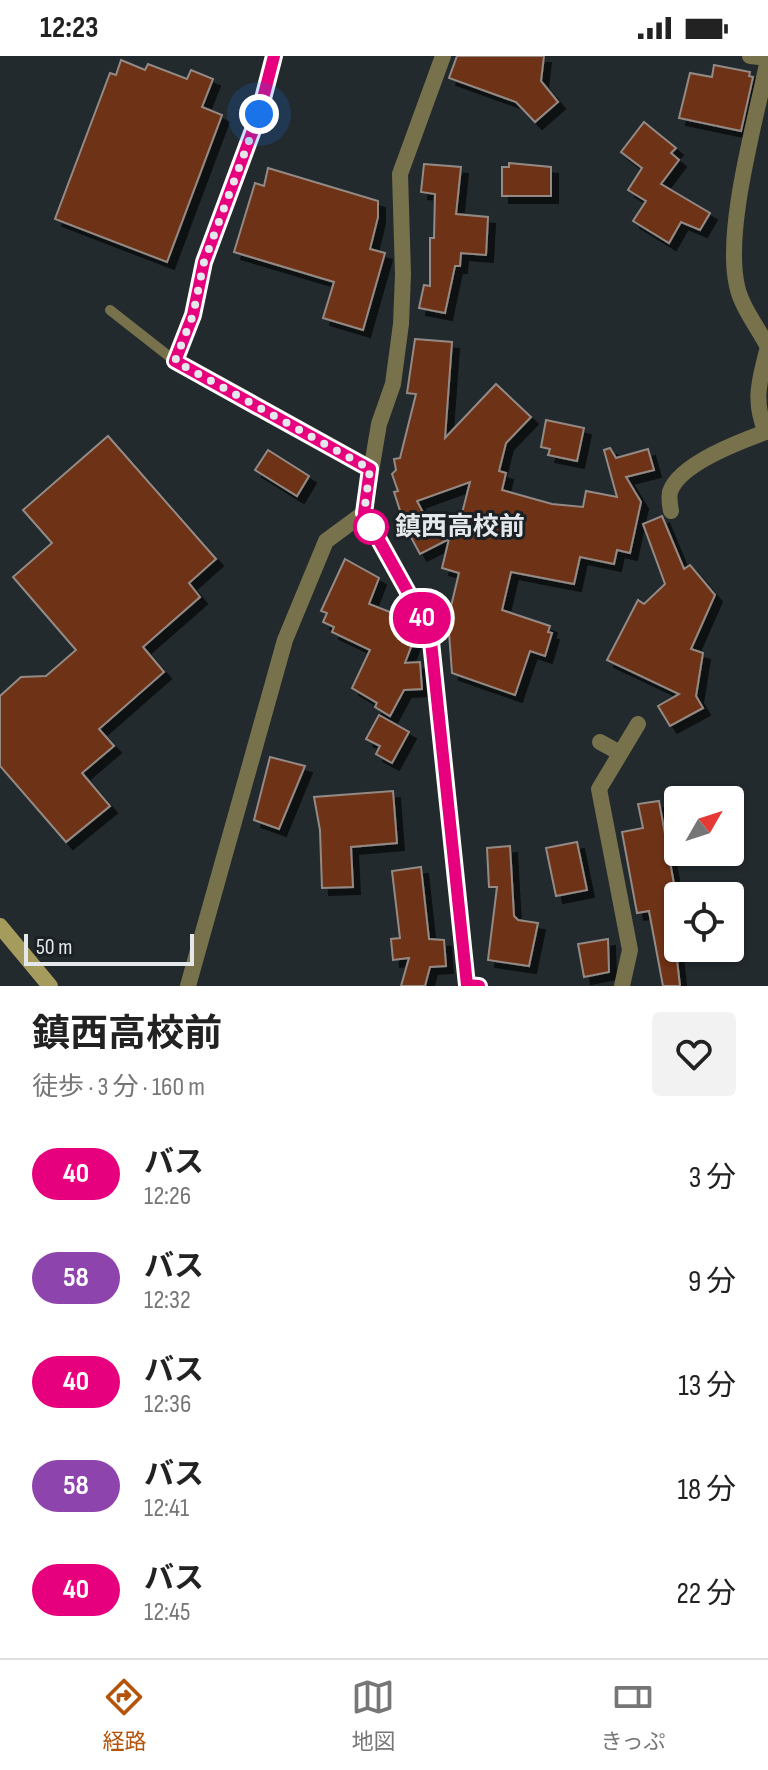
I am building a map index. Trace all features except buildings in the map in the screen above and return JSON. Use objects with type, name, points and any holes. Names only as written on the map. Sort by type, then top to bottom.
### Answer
[{"type":"street","points":[[443,56],[400,174],[401,324],[393,384],[370,469],[364,513],[430,632],[471,986]]},
{"type":"street","points":[[671,511],[670,493],[679,479],[728,445],[766,432],[756,409],[756,393],[768,347],[737,290],[733,262],[735,229],[768,59],[750,56]]},
{"type":"street","points":[[188,986],[285,640],[326,541],[364,513]]},
{"type":"street","points":[[622,986],[630,950],[599,789],[638,724]]},
{"type":"street","points":[[600,742],[620,753]]},
{"type":"street","points":[[1,931],[50,986]]},
{"type":"lane","points":[[175,361],[193,315],[204,262],[259,114],[274,56]]},
{"type":"lane","points":[[110,310],[175,361],[370,469]]},
{"type":"bus line","name":"40","points":[[274,56],[259,114],[204,262],[193,315],[175,361],[370,469],[364,513],[430,632],[467,985],[479,986]]},
{"type":"place","name":"鎮西高校前","points":[[371,527]]},
{"type":"route","points":[[259,114],[204,262],[193,315],[175,361],[370,469],[364,513],[374,531],[371,527]]}]
